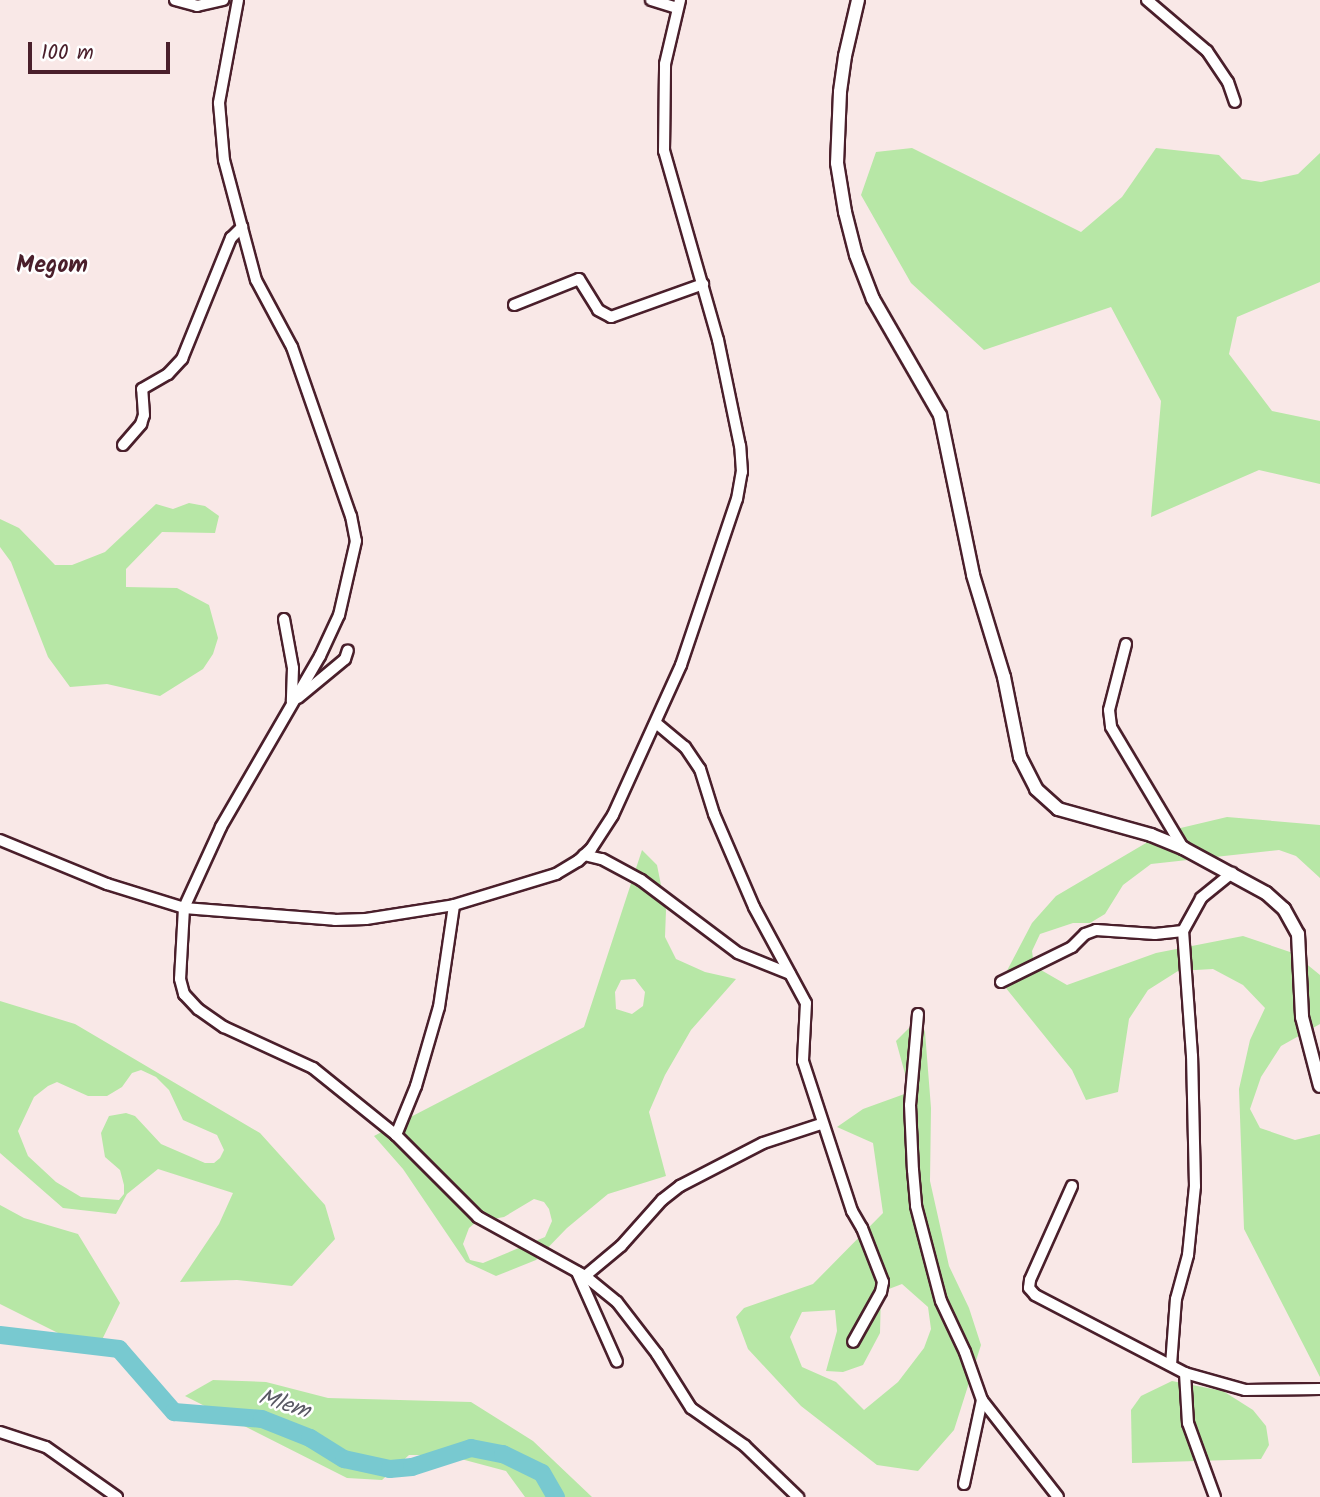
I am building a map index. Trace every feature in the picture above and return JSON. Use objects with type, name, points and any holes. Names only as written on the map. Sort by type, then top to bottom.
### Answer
[{"type":"street","points":[[175,0],[208,6],[223,0]]},
{"type":"street","points":[[238,0],[219,103],[219,122],[242,227],[260,288],[280,321],[296,358],[351,516],[356,541],[339,615],[320,656],[221,827],[184,908],[180,979],[184,993],[198,1009],[224,1027],[313,1068],[396,1135],[478,1217],[581,1274],[617,1302],[657,1354],[691,1408],[745,1446],[798,1497]]},
{"type":"street","points":[[0,840],[107,884],[184,908],[278,917],[349,920],[454,905],[556,874],[584,855],[613,815],[656,723],[694,627],[737,499],[742,472],[740,446],[703,284],[664,151],[665,64],[678,4],[651,0]]},
{"type":"street","points":[[858,0],[840,92],[837,163],[843,202],[856,255],[873,299],[940,415],[973,575],[1004,677],[1020,757],[1036,789],[1058,809],[1151,835],[1183,848],[1232,873],[1277,901],[1295,925],[1300,945],[1302,1017],[1320,1086]]},
{"type":"street","points":[[1147,0],[1207,51],[1228,82],[1235,102]]},
{"type":"street","points":[[123,445],[141,424],[144,415],[142,389],[168,374],[182,359],[231,238],[242,227]]},
{"type":"street","points":[[514,305],[579,279],[598,310],[611,317],[703,284]]},
{"type":"street","points":[[284,618],[293,668],[292,703]]},
{"type":"street","points":[[1126,643],[1109,710],[1111,727],[1183,848]]},
{"type":"street","points":[[292,703],[345,659],[348,650]]},
{"type":"street","points":[[656,723],[685,747],[700,769],[714,814],[754,907],[806,1003],[803,1061],[821,1124],[839,1166],[852,1211],[862,1228],[883,1282],[853,1342]]},
{"type":"street","points":[[584,855],[602,859],[651,885],[746,957],[790,974]]},
{"type":"street","points":[[1171,1365],[1176,1299],[1188,1255],[1195,1186],[1192,1056],[1183,931],[1202,898],[1232,873]]},
{"type":"street","points":[[396,1135],[416,1086],[439,1007],[454,905]]},
{"type":"street","points":[[1001,982],[1072,947],[1085,934],[1096,930],[1155,934],[1183,931]]},
{"type":"street","points":[[918,1014],[910,1105],[916,1206],[941,1301],[965,1352],[982,1400],[1058,1497]]},
{"type":"street","points":[[581,1274],[621,1245],[662,1200],[680,1186],[763,1143],[821,1124]]},
{"type":"street","points":[[1072,1186],[1029,1287],[1035,1294],[1185,1373],[1245,1390],[1320,1389]]},
{"type":"street","points":[[581,1274],[617,1362]]},
{"type":"street","points":[[1185,1373],[1188,1423],[1215,1497]]},
{"type":"street","points":[[964,1484],[982,1400]]},
{"type":"street","points":[[0,1432],[46,1447],[117,1497]]},
{"type":"green space","points":[[912,148],[1081,232],[1122,197],[1156,148],[1219,155],[1242,179],[1261,182],[1298,174],[1320,153],[1320,282],[1237,317],[1229,354],[1272,411],[1320,421],[1320,484],[1259,470],[1151,517],[1161,401],[1111,307],[984,350],[911,283],[861,195],[876,152]]},
{"type":"green space","points":[[189,503],[205,506],[219,516],[215,533],[162,532],[126,569],[126,587],[177,588],[209,605],[218,638],[213,654],[203,669],[160,696],[107,684],[70,687],[48,657],[11,562],[0,547],[0,519],[19,528],[55,565],[72,565],[105,552],[156,504],[173,509]]},
{"type":"green space","points":[[1227,817],[1320,825],[1320,878],[1296,856],[1279,850],[1151,864],[1123,885],[1105,914],[1090,923],[1073,923],[1040,934],[1032,951],[1034,966],[1067,985],[1156,953],[1243,936],[1293,953],[1320,975],[1320,1024],[1281,1046],[1261,1077],[1250,1109],[1260,1128],[1295,1140],[1320,1134],[1320,1377],[1244,1229],[1239,1089],[1250,1040],[1265,1008],[1243,985],[1213,969],[1178,971],[1148,990],[1129,1019],[1118,1092],[1086,1100],[1072,1070],[1001,982],[1032,923],[1056,896],[1146,843],[1151,835]]},
{"type":"green space","points":[[642,850],[657,865],[666,910],[665,937],[676,959],[705,972],[736,979],[691,1030],[665,1075],[649,1112],[666,1176],[608,1194],[567,1228],[536,1260],[496,1276],[466,1262],[403,1169],[374,1136],[584,1027]],"holes":[[[635,979],[645,992],[643,1006],[632,1014],[616,1009],[615,992],[621,980]],[[534,1199],[544,1202],[549,1209],[552,1221],[545,1237],[483,1263],[470,1260],[463,1244],[469,1228],[476,1222],[504,1217]]]},
{"type":"green space","points":[[0,1001],[75,1024],[260,1133],[325,1205],[335,1239],[292,1286],[237,1280],[180,1282],[219,1224],[233,1193],[158,1169],[127,1194],[116,1214],[63,1208],[0,1153]],"holes":[[[141,1070],[156,1077],[169,1090],[183,1120],[217,1135],[224,1150],[214,1163],[205,1163],[161,1144],[135,1116],[126,1113],[109,1116],[101,1133],[105,1157],[120,1170],[124,1194],[119,1200],[81,1197],[56,1182],[28,1156],[18,1131],[34,1097],[48,1086],[57,1082],[88,1096],[107,1096],[122,1087],[132,1073]]]},
{"type":"green space","points":[[918,1014],[925,1032],[931,1108],[930,1181],[949,1266],[969,1308],[981,1345],[954,1430],[918,1471],[877,1465],[801,1406],[748,1349],[736,1317],[744,1308],[813,1284],[883,1213],[873,1143],[837,1127],[863,1109],[910,1092],[896,1041],[918,1019]],"holes":[[[902,1284],[928,1307],[931,1329],[924,1348],[898,1382],[864,1410],[836,1382],[802,1367],[790,1337],[802,1312],[835,1310],[837,1331],[826,1371],[843,1372],[863,1365],[880,1333],[881,1292]]]},
{"type":"green space","points":[[0,1205],[24,1218],[78,1234],[120,1303],[96,1352],[0,1304]]},
{"type":"green space","points":[[213,1380],[266,1382],[328,1398],[471,1402],[533,1441],[592,1497],[525,1497],[506,1471],[446,1455],[409,1455],[382,1480],[347,1478],[185,1396]]},
{"type":"green space","points":[[1172,1381],[1223,1391],[1253,1410],[1266,1426],[1269,1445],[1261,1459],[1132,1463],[1131,1410],[1141,1396]]},
{"type":"waterway","name":"Mlem","points":[[0,1335],[119,1349],[174,1412],[262,1419],[310,1438],[344,1459],[390,1469],[412,1467],[471,1448],[503,1454],[542,1473],[556,1497]]},
{"type":"district","name":"Megom","points":[[52,266]]}]
